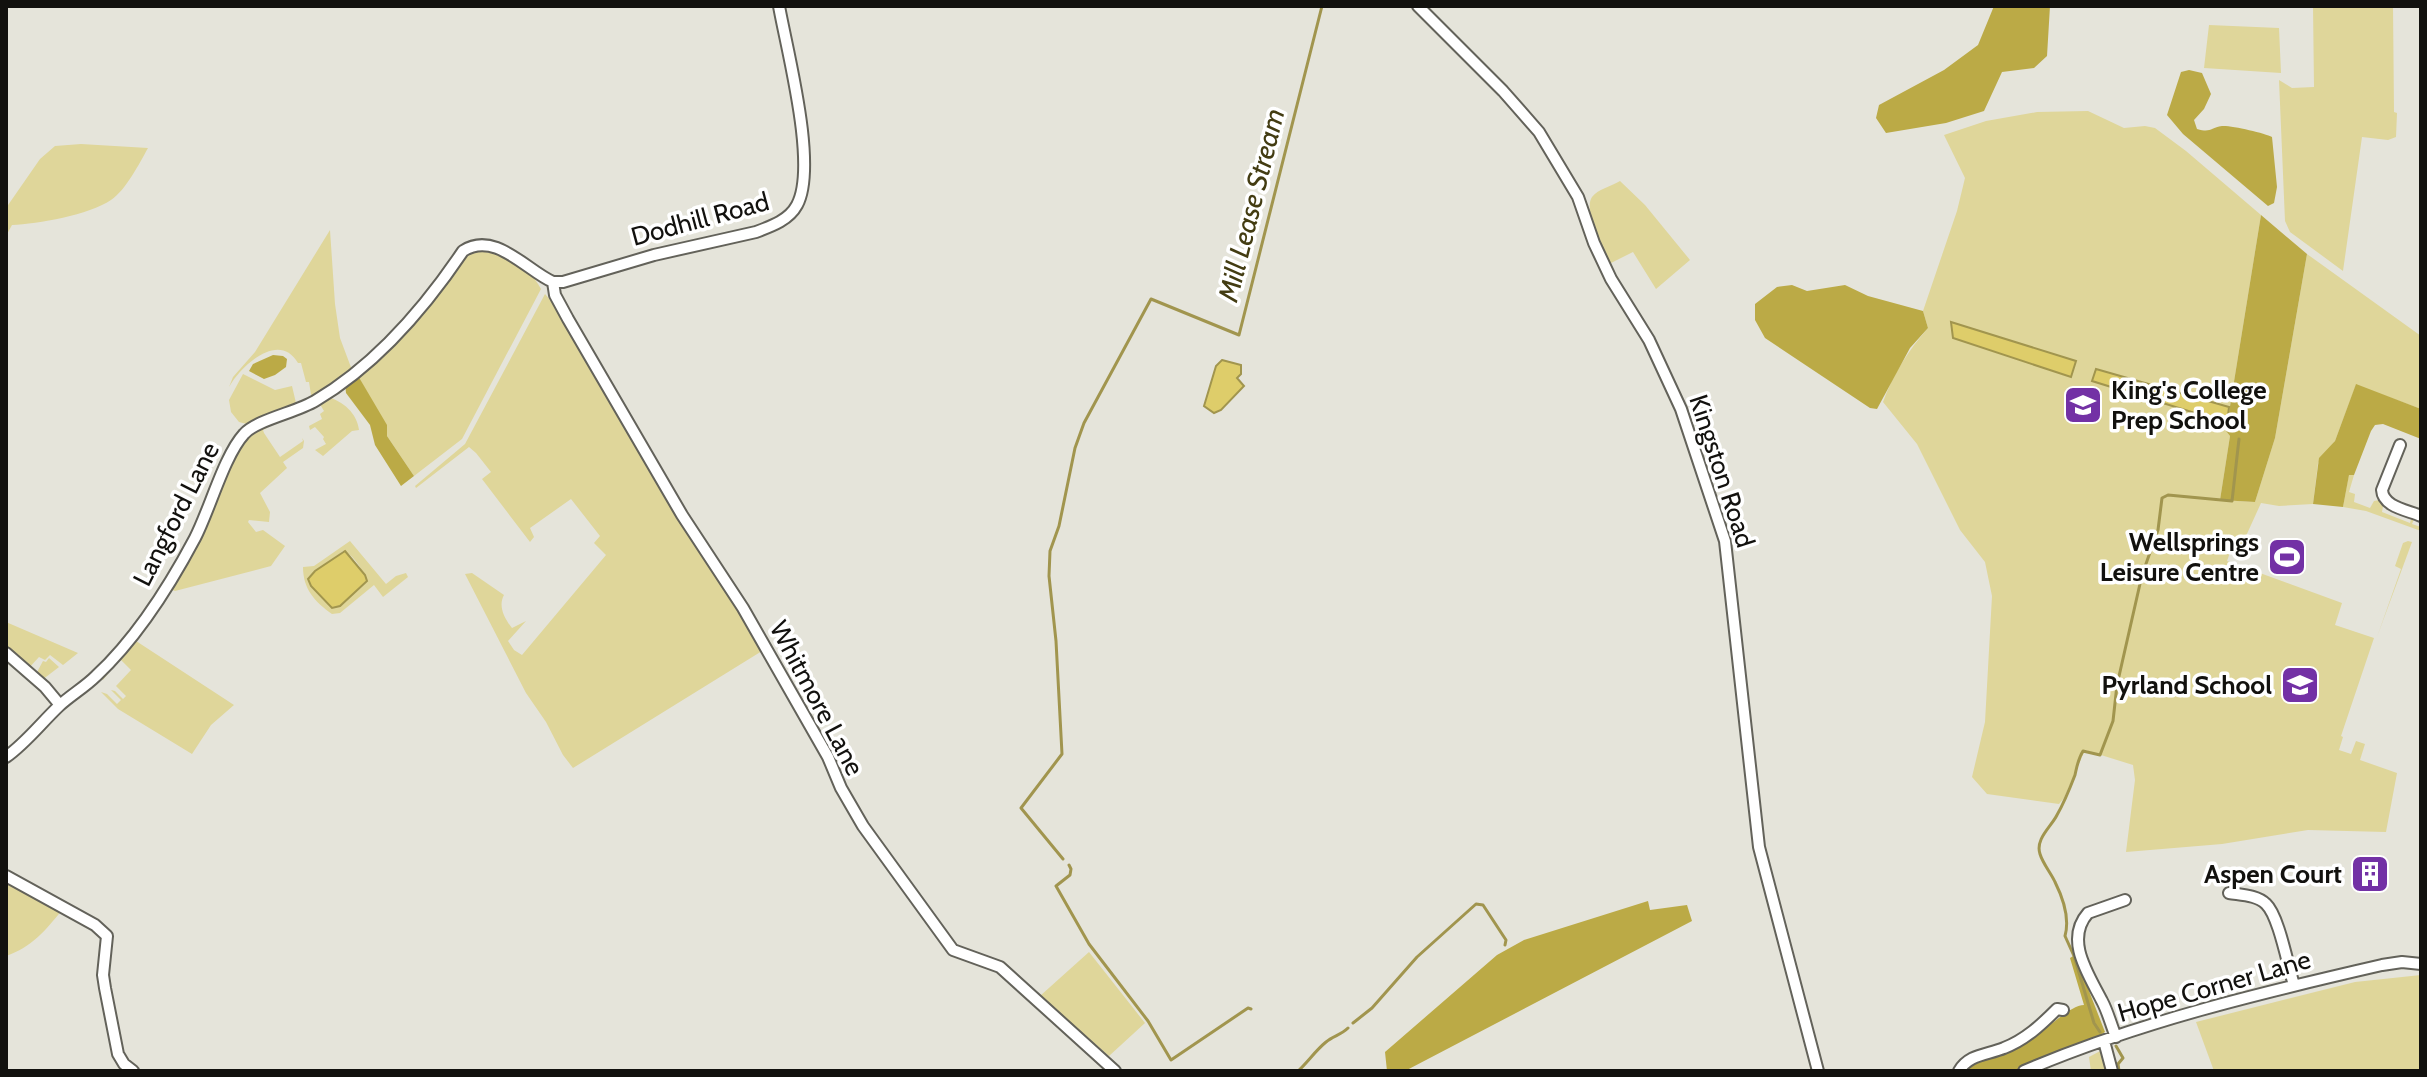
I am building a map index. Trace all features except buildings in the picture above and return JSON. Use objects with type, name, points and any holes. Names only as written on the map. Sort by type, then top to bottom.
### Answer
[{"type":"street","name":"Dodhill Road","points":[[553,282],[756,232],[772,226],[792,212],[803,185],[803,139],[779,6]]},
{"type":"street","name":"Kingston Road","points":[[1418,6],[1522,112],[1553,153],[1578,197],[1611,279],[1649,340],[1685,419],[1725,541],[1759,847],[1818,1071]]},
{"type":"street","name":"Langford Lane","points":[[6,757],[60,705],[96,677],[152,609],[198,531],[230,457],[246,431],[302,408],[355,372],[407,324],[468,247],[493,248],[504,252],[553,282]]},
{"type":"street","name":"Whitmore Lane","points":[[553,282],[555,295],[574,330],[682,515],[743,608],[828,757],[852,808],[891,866],[953,950],[1000,967],[1115,1071]]},
{"type":"street","points":[[2400,445],[2382,490],[2384,500],[2421,516]]},
{"type":"street","points":[[2377,463],[2390,468]]},
{"type":"street","points":[[6,653],[45,687],[60,705]]},
{"type":"street","points":[[6,876],[95,925],[107,936],[103,975],[105,988],[118,1054],[133,1071]]},
{"type":"street","points":[[2229,894],[2255,898],[2269,907],[2276,920],[2294,985]]},
{"type":"street","points":[[2116,1037],[2082,959],[2077,939],[2080,925],[2088,913],[2112,899],[2125,900]]},
{"type":"street","name":"Hope Corner Lane","points":[[2025,1071],[2104,1041],[2231,1000],[2382,965],[2402,962],[2421,964]]},
{"type":"street","points":[[1959,1071],[1967,1060],[2004,1048],[2034,1031],[2058,1008]]},
{"type":"street","points":[[2104,1041],[2112,1071]]},
{"type":"shaded area","points":[[1994,6],[2050,6],[2047,56],[2034,68],[2002,72],[1984,111],[1946,123],[1886,133],[1876,118],[1879,105],[1944,70],[1978,45]]},
{"type":"shaded area","points":[[2313,6],[2393,6],[2396,137],[2388,140],[2362,137],[2343,271],[2290,232],[2285,221],[2279,80],[2292,88],[2314,87]]},
{"type":"shaded area","points":[[2209,25],[2279,28],[2281,73],[2204,68]]},
{"type":"shaded area","points":[[2181,72],[2202,73],[2211,94],[2194,120],[2197,129],[2226,126],[2272,137],[2277,187],[2274,203],[2268,206],[2183,134],[2167,115]]},
{"type":"shaded area","points":[[2088,111],[2124,128],[2155,128],[2261,215],[2226,431],[2230,436],[2220,500],[2255,502],[2275,438],[2307,254],[2421,336],[2421,409],[2356,385],[2335,441],[2318,463],[2313,504],[2279,506],[2261,503],[2241,547],[2233,544],[2227,561],[2342,603],[2335,625],[2374,638],[2339,750],[2351,754],[2356,741],[2365,744],[2360,760],[2397,773],[2386,832],[2308,830],[2222,844],[2126,852],[2135,780],[2133,765],[2085,750],[2059,804],[1987,794],[1972,777],[1985,722],[1992,596],[1985,562],[1960,530],[1917,444],[1883,402],[1902,363],[1928,328],[1923,311],[1965,178],[1944,135],[1986,121],[2037,112]]},
{"type":"shaded area","points":[[81,144],[148,148],[127,183],[111,200],[63,218],[12,225],[6,236],[6,208],[40,159],[55,146]]},
{"type":"shaded area","points":[[1620,181],[1645,205],[1690,260],[1656,289],[1633,252],[1609,264],[1595,230],[1590,211],[1592,197]]},
{"type":"shaded area","points":[[2261,215],[2307,254],[2275,438],[2255,502],[2220,500],[2230,436],[2226,431]]},
{"type":"shaded area","points":[[330,230],[340,338],[352,370],[312,401],[309,382],[306,382],[301,363],[281,350],[271,351],[251,361],[229,387],[233,377],[255,352]]},
{"type":"shaded area","points":[[478,251],[523,267],[541,289],[462,439],[414,476],[387,436],[357,374],[465,257]]},
{"type":"shaded area","points":[[1792,285],[1807,291],[1845,285],[1868,296],[1923,311],[1928,328],[1910,348],[1877,409],[1870,408],[1765,338],[1755,320],[1755,304],[1777,287]]},
{"type":"shaded area","points":[[545,294],[559,310],[762,651],[573,768],[526,693],[465,574],[472,573],[504,595],[503,612],[512,628],[526,621],[508,641],[522,655],[606,555],[594,543],[600,536],[571,499],[530,528],[534,537],[530,542],[482,479],[491,472],[469,447],[415,486],[465,444]]},
{"type":"shaded area","points":[[1951,322],[2076,361],[2071,377],[1953,338]]},
{"type":"shaded area","points":[[273,355],[287,359],[286,367],[275,375],[264,379],[249,371],[253,364]]},
{"type":"shaded area","points":[[1222,360],[1241,365],[1241,374],[1237,378],[1244,386],[1221,410],[1214,413],[1204,406],[1216,366]]},
{"type":"shaded area","points":[[2096,369],[2229,407],[2227,423],[2092,381]]},
{"type":"shaded area","points":[[243,374],[275,390],[292,386],[296,403],[251,425],[239,422],[231,412],[229,400]]},
{"type":"shaded area","points":[[357,374],[387,425],[387,436],[414,476],[401,486],[375,445],[370,425],[346,393],[345,383]]},
{"type":"shaded area","points":[[2356,384],[2421,409],[2421,439],[2383,424],[2375,425],[2354,475],[2349,475],[2343,507],[2313,504],[2319,458],[2335,441]]},
{"type":"shaded area","points":[[327,397],[348,409],[359,430],[352,431],[323,456],[315,450],[326,444],[324,437],[315,427],[310,430],[309,426],[322,419],[320,414],[324,411],[318,401]]},
{"type":"shaded area","points":[[266,425],[264,433],[280,457],[303,441],[302,438],[304,441],[303,448],[283,462],[287,468],[260,493],[270,512],[269,522],[248,522],[256,532],[263,530],[285,546],[271,566],[175,591],[170,589],[205,527],[236,453],[254,432]]},
{"type":"shaded area","points":[[2349,474],[2354,475],[2349,492],[2355,494],[2354,502],[2370,508],[2374,501],[2379,500],[2383,506],[2382,512],[2410,523],[2412,516],[2415,517],[2412,524],[2421,527],[2421,531],[2366,511],[2343,507]]},
{"type":"shaded area","points":[[350,541],[386,584],[396,576],[406,573],[408,577],[383,597],[374,585],[340,613],[332,614],[315,600],[305,582],[303,567],[314,566]],"holes":[[[343,551],[358,563],[366,581],[338,607],[309,577]]]},
{"type":"shaded area","points":[[2412,542],[2377,637],[2401,569],[2395,566],[2403,543]]},
{"type":"shaded area","points":[[345,551],[367,581],[340,606],[332,608],[308,579]]},
{"type":"shaded area","points":[[6,622],[78,653],[63,665],[50,655],[45,660],[39,657],[28,669],[6,650]]},
{"type":"shaded area","points":[[133,639],[234,705],[211,725],[192,754],[118,709],[101,692],[117,704],[121,700],[111,690],[123,699],[126,696],[116,686],[131,670],[120,659],[103,680],[100,677]]},
{"type":"shaded area","points":[[49,658],[59,667],[42,680],[36,674],[43,661]]},
{"type":"shaded area","points":[[6,879],[62,910],[31,943],[6,956]]},
{"type":"shaded area","points":[[1648,901],[1650,910],[1687,905],[1692,921],[1405,1071],[1387,1071],[1385,1052],[1497,955],[1524,940]]},
{"type":"shaded area","points":[[1089,952],[1145,1023],[1109,1056],[1040,996]]},
{"type":"shaded area","points":[[2075,955],[2105,1032],[2014,1071],[1965,1071],[2028,1040],[2067,1012],[2084,1005],[2070,958]]},
{"type":"shaded area","points":[[2421,975],[2421,1071],[2214,1071],[2196,1022],[2355,982]]},
{"type":"shaded area","points":[[2104,1049],[2109,1071],[2091,1071],[2089,1057]]},
{"type":"waterway","name":"Mill Lease Stream","points":[[1063,859],[1021,808],[1062,754],[1049,576],[1050,551],[1059,526],[1075,448],[1084,423],[1151,299],[1239,335],[1322,6]]},
{"type":"waterway","points":[[2100,1032],[2094,1023],[2065,936],[2067,922],[2063,901],[2041,858],[2040,843],[2064,800],[2083,751],[2100,755],[2113,721],[2117,685],[2142,575],[2158,530],[2162,498],[2168,495],[2232,501],[2239,439]]},
{"type":"waterway","name":"Mill Lease Stream","points":[[1069,865],[1070,875],[1056,886],[1089,944],[1148,1021],[1171,1060],[1248,1008],[1251,1009]]},
{"type":"waterway","points":[[1353,1023],[1372,1008],[1417,957],[1476,904],[1483,905],[1506,940],[1505,945]]},
{"type":"waterway","points":[[1298,1071],[1326,1042],[1348,1028]]},
{"type":"waterway","points":[[2116,1046],[2123,1058],[2118,1064],[2119,1071]]},
{"type":"place","name":"King's College Prep School","points":[[2083,405]]},
{"type":"place","name":"Wellsprings Leisure Centre","points":[[2287,557]]},
{"type":"place","name":"Pyrland School","points":[[2300,685]]},
{"type":"place","name":"Aspen Court","points":[[2370,874]]}]
